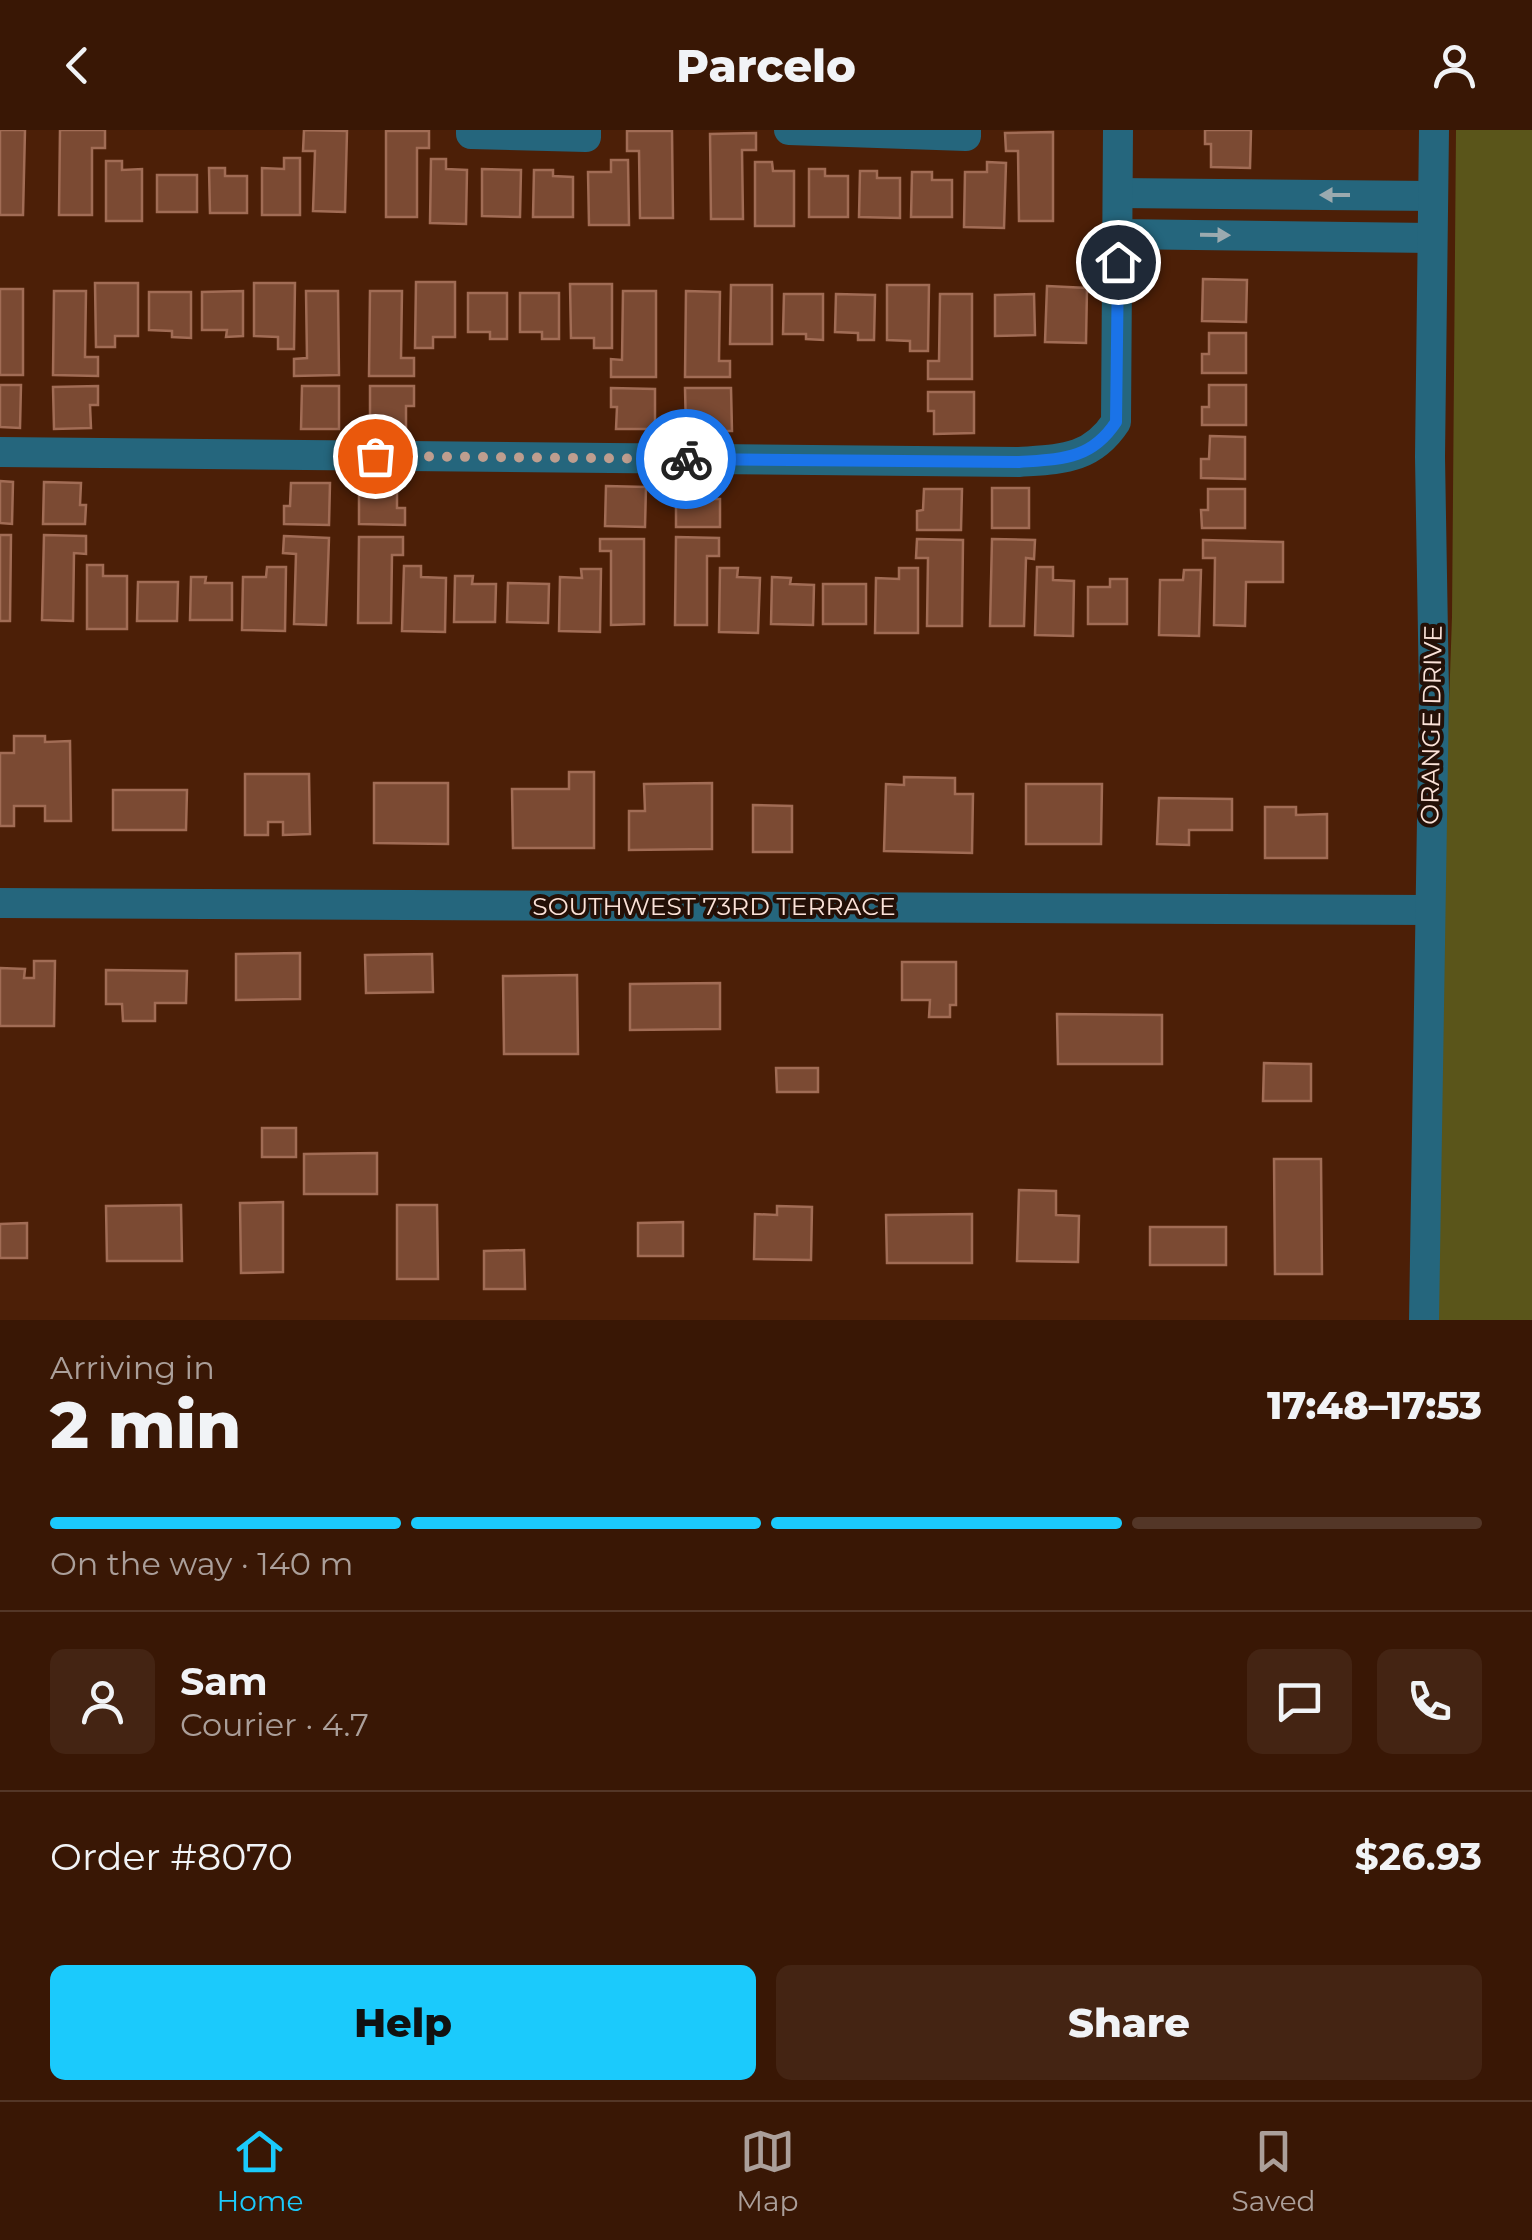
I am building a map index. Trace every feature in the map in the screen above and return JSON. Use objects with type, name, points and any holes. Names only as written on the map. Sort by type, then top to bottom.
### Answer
[{"type":"street","points":[[471,130],[471,134],[586,137],[586,130]]},
{"type":"street","points":[[789,130],[966,136],[966,130]]},
{"type":"street","points":[[0,452],[999,462],[1070,458],[1103,442],[1116,422],[1118,130]]},
{"type":"street","name":"ORANGE DRIVE","points":[[1424,1320],[1434,694],[1434,130]]},
{"type":"street","points":[[1118,193],[1433,196]]},
{"type":"street","points":[[1118,234],[1432,238]]},
{"type":"street","name":"SOUTHWEST 73RD TERRACE","points":[[0,903],[1428,910]]},
{"type":"shaded area","points":[[1456,130],[1532,130],[1532,1320],[1438,1320],[1442,906],[1452,617]]},
{"type":"building","points":[[0,130],[25,130],[23,215],[0,215]]},
{"type":"building","points":[[60,130],[105,130],[105,148],[92,148],[92,215],[59,215]]},
{"type":"building","points":[[304,130],[347,131],[345,212],[313,211],[315,151],[303,151]]},
{"type":"building","points":[[1205,130],[1251,130],[1250,168],[1211,167],[1211,144],[1205,144]]},
{"type":"building","points":[[386,131],[429,131],[429,148],[417,148],[417,217],[386,217]]},
{"type":"building","points":[[627,131],[672,131],[673,218],[640,218],[639,151],[627,151]]},
{"type":"building","points":[[1053,132],[1053,221],[1019,221],[1018,151],[1006,151],[1005,133]]},
{"type":"building","points":[[756,133],[756,150],[742,150],[743,219],[711,219],[710,134]]},
{"type":"building","points":[[284,158],[300,158],[300,215],[262,215],[262,168],[284,169]]},
{"type":"building","points":[[431,159],[446,159],[446,169],[467,170],[466,224],[430,223]]},
{"type":"building","points":[[611,160],[628,160],[629,225],[589,225],[588,172],[611,172]]},
{"type":"building","points":[[106,161],[122,161],[122,170],[142,169],[142,221],[106,221]]},
{"type":"building","points":[[755,162],[772,162],[773,171],[794,171],[794,226],[755,226]]},
{"type":"building","points":[[987,162],[1006,163],[1004,228],[964,227],[965,172],[987,172]]},
{"type":"building","points":[[209,168],[225,168],[225,176],[247,176],[247,213],[210,213]]},
{"type":"building","points":[[482,169],[521,170],[520,217],[482,216]]},
{"type":"building","points":[[809,169],[825,169],[825,176],[848,176],[848,217],[809,217]]},
{"type":"building","points":[[534,170],[553,170],[553,176],[573,177],[573,217],[533,217]]},
{"type":"building","points":[[860,171],[877,171],[877,178],[900,178],[900,218],[859,217]]},
{"type":"building","points":[[912,172],[932,172],[932,180],[952,180],[952,217],[911,217]]},
{"type":"building","points":[[157,175],[197,175],[197,212],[157,212]]},
{"type":"building","points":[[1203,279],[1247,280],[1246,322],[1202,321]]},
{"type":"building","points":[[416,282],[455,282],[455,337],[433,337],[433,348],[415,348]]},
{"type":"building","points":[[95,283],[138,283],[138,336],[115,336],[115,347],[96,347]]},
{"type":"building","points":[[254,283],[295,283],[294,349],[278,349],[278,337],[254,336]]},
{"type":"building","points":[[570,284],[612,284],[612,348],[594,348],[594,338],[571,338]]},
{"type":"building","points":[[731,285],[772,285],[772,344],[730,344]]},
{"type":"building","points":[[887,285],[929,285],[928,351],[910,351],[910,341],[887,340]]},
{"type":"building","points":[[1047,286],[1087,288],[1086,343],[1045,342]]},
{"type":"building","points":[[0,289],[23,289],[23,375],[0,375]]},
{"type":"building","points":[[54,291],[86,291],[85,357],[98,357],[98,376],[53,375]]},
{"type":"building","points":[[243,291],[243,336],[226,337],[227,330],[202,330],[202,292]]},
{"type":"building","points":[[306,291],[338,291],[339,375],[294,376],[294,359],[307,358]]},
{"type":"building","points":[[370,291],[402,291],[401,358],[414,358],[414,376],[369,376]]},
{"type":"building","points":[[623,291],[656,291],[656,377],[611,377],[611,359],[622,360]]},
{"type":"building","points":[[686,291],[720,292],[719,361],[730,361],[730,377],[685,377]]},
{"type":"building","points":[[149,292],[191,292],[191,338],[172,337],[172,331],[149,330]]},
{"type":"building","points":[[468,293],[507,293],[507,339],[490,339],[490,332],[468,332]]},
{"type":"building","points":[[520,293],[559,293],[559,339],[542,339],[542,332],[520,332]]},
{"type":"building","points":[[784,294],[823,294],[823,340],[806,339],[806,334],[783,334]]},
{"type":"building","points":[[836,294],[875,295],[874,340],[858,340],[858,333],[835,332]]},
{"type":"building","points":[[940,294],[972,294],[972,379],[928,379],[928,361],[939,361]]},
{"type":"building","points":[[1034,294],[1035,335],[995,336],[995,295]]},
{"type":"building","points":[[1209,333],[1246,333],[1246,373],[1202,373],[1202,354],[1209,354]]},
{"type":"building","points":[[0,385],[21,385],[20,428],[0,427]]},
{"type":"building","points":[[1209,385],[1246,385],[1246,425],[1202,425],[1202,407],[1209,407]]},
{"type":"building","points":[[98,386],[98,405],[90,405],[91,428],[54,429],[53,387]]},
{"type":"building","points":[[302,386],[339,386],[339,429],[301,429]]},
{"type":"building","points":[[370,386],[414,386],[414,406],[406,406],[406,428],[370,428]]},
{"type":"building","points":[[611,388],[655,389],[655,429],[616,429],[617,407],[611,407]]},
{"type":"building","points":[[685,388],[731,388],[732,431],[686,431]]},
{"type":"building","points":[[928,392],[974,392],[974,433],[934,434],[934,411],[928,411]]},
{"type":"building","points":[[1210,436],[1245,437],[1245,479],[1201,478],[1201,459],[1209,459]]},
{"type":"building","points":[[0,481],[13,482],[12,524],[0,523]]},
{"type":"building","points":[[44,482],[81,483],[80,505],[86,505],[85,524],[43,524]]},
{"type":"building","points":[[291,483],[330,483],[329,525],[284,524],[284,506],[290,506]]},
{"type":"building","points":[[676,484],[714,484],[714,499],[720,499],[720,527],[676,527]]},
{"type":"building","points":[[359,485],[397,486],[397,508],[405,508],[405,525],[359,524]]},
{"type":"building","points":[[606,486],[646,487],[645,527],[605,526]]},
{"type":"building","points":[[992,488],[1029,488],[1029,528],[992,528]]},
{"type":"building","points":[[924,489],[962,489],[961,530],[917,530],[917,511],[923,510]]},
{"type":"building","points":[[1208,489],[1245,489],[1245,528],[1202,528],[1201,510],[1208,510]]},
{"type":"building","points":[[0,535],[11,535],[10,621],[0,621]]},
{"type":"building","points":[[44,535],[86,536],[86,554],[74,553],[73,621],[42,620]]},
{"type":"building","points":[[284,536],[329,538],[326,625],[294,624],[296,554],[283,553]]},
{"type":"building","points":[[359,537],[403,537],[403,555],[392,555],[391,623],[358,623]]},
{"type":"building","points":[[676,537],[719,538],[719,556],[707,556],[707,625],[675,625]]},
{"type":"building","points":[[600,539],[644,539],[644,624],[611,625],[611,551],[600,551]]},
{"type":"building","points":[[917,539],[963,540],[962,626],[927,626],[928,558],[916,558]]},
{"type":"building","points":[[992,539],[1035,540],[1034,559],[1026,558],[1024,626],[990,626]]},
{"type":"building","points":[[1203,540],[1283,542],[1283,582],[1246,582],[1245,626],[1214,625],[1215,558],[1203,558]]},
{"type":"building","points":[[87,565],[103,565],[103,576],[127,576],[127,629],[87,629]]},
{"type":"building","points":[[404,566],[421,566],[421,577],[446,578],[445,632],[402,631]]},
{"type":"building","points":[[267,567],[286,567],[285,631],[242,630],[243,577],[266,577]]},
{"type":"building","points":[[1037,567],[1053,567],[1053,580],[1074,581],[1073,636],[1035,635]]},
{"type":"building","points":[[720,568],[738,568],[737,577],[760,578],[758,633],[719,632]]},
{"type":"building","points":[[899,568],[918,568],[918,633],[875,633],[876,578],[899,579]]},
{"type":"building","points":[[581,569],[601,569],[600,632],[559,631],[560,577],[582,578]]},
{"type":"building","points":[[1184,570],[1201,570],[1199,636],[1159,635],[1160,580],[1183,580]]},
{"type":"building","points":[[455,576],[473,576],[472,584],[496,584],[495,622],[454,622]]},
{"type":"building","points":[[191,577],[206,577],[205,583],[232,583],[232,620],[190,620]]},
{"type":"building","points":[[772,577],[791,578],[790,584],[814,585],[813,625],[771,624]]},
{"type":"building","points":[[1110,579],[1127,579],[1127,624],[1088,624],[1088,587],[1110,587]]},
{"type":"building","points":[[138,582],[178,582],[177,621],[137,621]]},
{"type":"building","points":[[508,583],[549,584],[548,623],[507,622]]},
{"type":"building","points":[[823,584],[866,584],[866,624],[823,624]]},
{"type":"building","points":[[14,736],[45,736],[45,742],[70,741],[71,821],[45,821],[45,806],[14,806],[14,826],[0,826],[0,753],[14,753]]},
{"type":"building","points":[[569,772],[594,772],[594,848],[513,848],[512,789],[569,789]]},
{"type":"building","points":[[245,774],[309,774],[310,834],[283,835],[283,822],[268,822],[268,835],[245,835]]},
{"type":"building","points":[[904,777],[955,778],[955,794],[973,794],[972,853],[884,851],[886,784],[904,785]]},
{"type":"building","points":[[374,783],[448,783],[448,844],[374,843]]},
{"type":"building","points":[[712,783],[712,849],[629,850],[629,811],[645,811],[644,784]]},
{"type":"building","points":[[1026,784],[1102,784],[1101,844],[1026,844]]},
{"type":"building","points":[[113,790],[187,790],[186,830],[113,830]]},
{"type":"building","points":[[1159,798],[1232,799],[1232,830],[1189,830],[1189,845],[1157,844]]},
{"type":"building","points":[[753,805],[792,806],[792,852],[753,852]]},
{"type":"building","points":[[1265,807],[1296,807],[1296,815],[1327,814],[1327,858],[1265,858]]},
{"type":"building","points":[[300,953],[300,999],[236,1000],[236,954]]},
{"type":"building","points":[[432,954],[433,992],[366,993],[365,955]]},
{"type":"building","points":[[34,961],[55,961],[54,1026],[0,1026],[0,968],[25,969],[24,978],[34,978]]},
{"type":"building","points":[[902,962],[956,962],[956,1005],[950,1005],[950,1017],[929,1017],[930,1000],[902,1000]]},
{"type":"building","points":[[106,970],[187,971],[186,1003],[155,1003],[155,1021],[123,1021],[122,1004],[106,1004]]},
{"type":"building","points":[[577,975],[578,1054],[504,1054],[503,976]]},
{"type":"building","points":[[720,983],[720,1029],[630,1030],[630,984]]},
{"type":"building","points":[[1057,1014],[1162,1015],[1162,1064],[1058,1064]]},
{"type":"building","points":[[1264,1063],[1311,1064],[1311,1101],[1263,1101]]},
{"type":"building","points":[[776,1068],[818,1068],[818,1092],[777,1092]]},
{"type":"building","points":[[262,1128],[296,1128],[296,1157],[262,1157]]},
{"type":"building","points":[[377,1153],[377,1194],[304,1194],[304,1154]]},
{"type":"building","points":[[1274,1159],[1321,1159],[1322,1274],[1275,1274]]},
{"type":"building","points":[[1019,1190],[1056,1191],[1056,1215],[1079,1216],[1078,1262],[1017,1261]]},
{"type":"building","points":[[283,1202],[283,1272],[241,1273],[240,1203]]},
{"type":"building","points":[[181,1205],[182,1261],[107,1261],[106,1206]]},
{"type":"building","points":[[397,1205],[437,1205],[438,1279],[397,1279]]},
{"type":"building","points":[[777,1206],[812,1207],[811,1260],[754,1259],[755,1214],[777,1215]]},
{"type":"building","points":[[972,1214],[972,1263],[887,1263],[886,1215]]},
{"type":"building","points":[[683,1222],[683,1256],[638,1256],[638,1223]]},
{"type":"building","points":[[27,1223],[27,1258],[0,1258],[0,1224]]},
{"type":"building","points":[[1150,1227],[1226,1227],[1226,1265],[1150,1265]]},
{"type":"building","points":[[524,1250],[525,1289],[484,1289],[484,1251]]},
{"type":"way so far","points":[[375,456],[686,459]]},
{"type":"route","points":[[686,459],[1019,462],[1070,458],[1103,442],[1116,422],[1118,262]]}]
